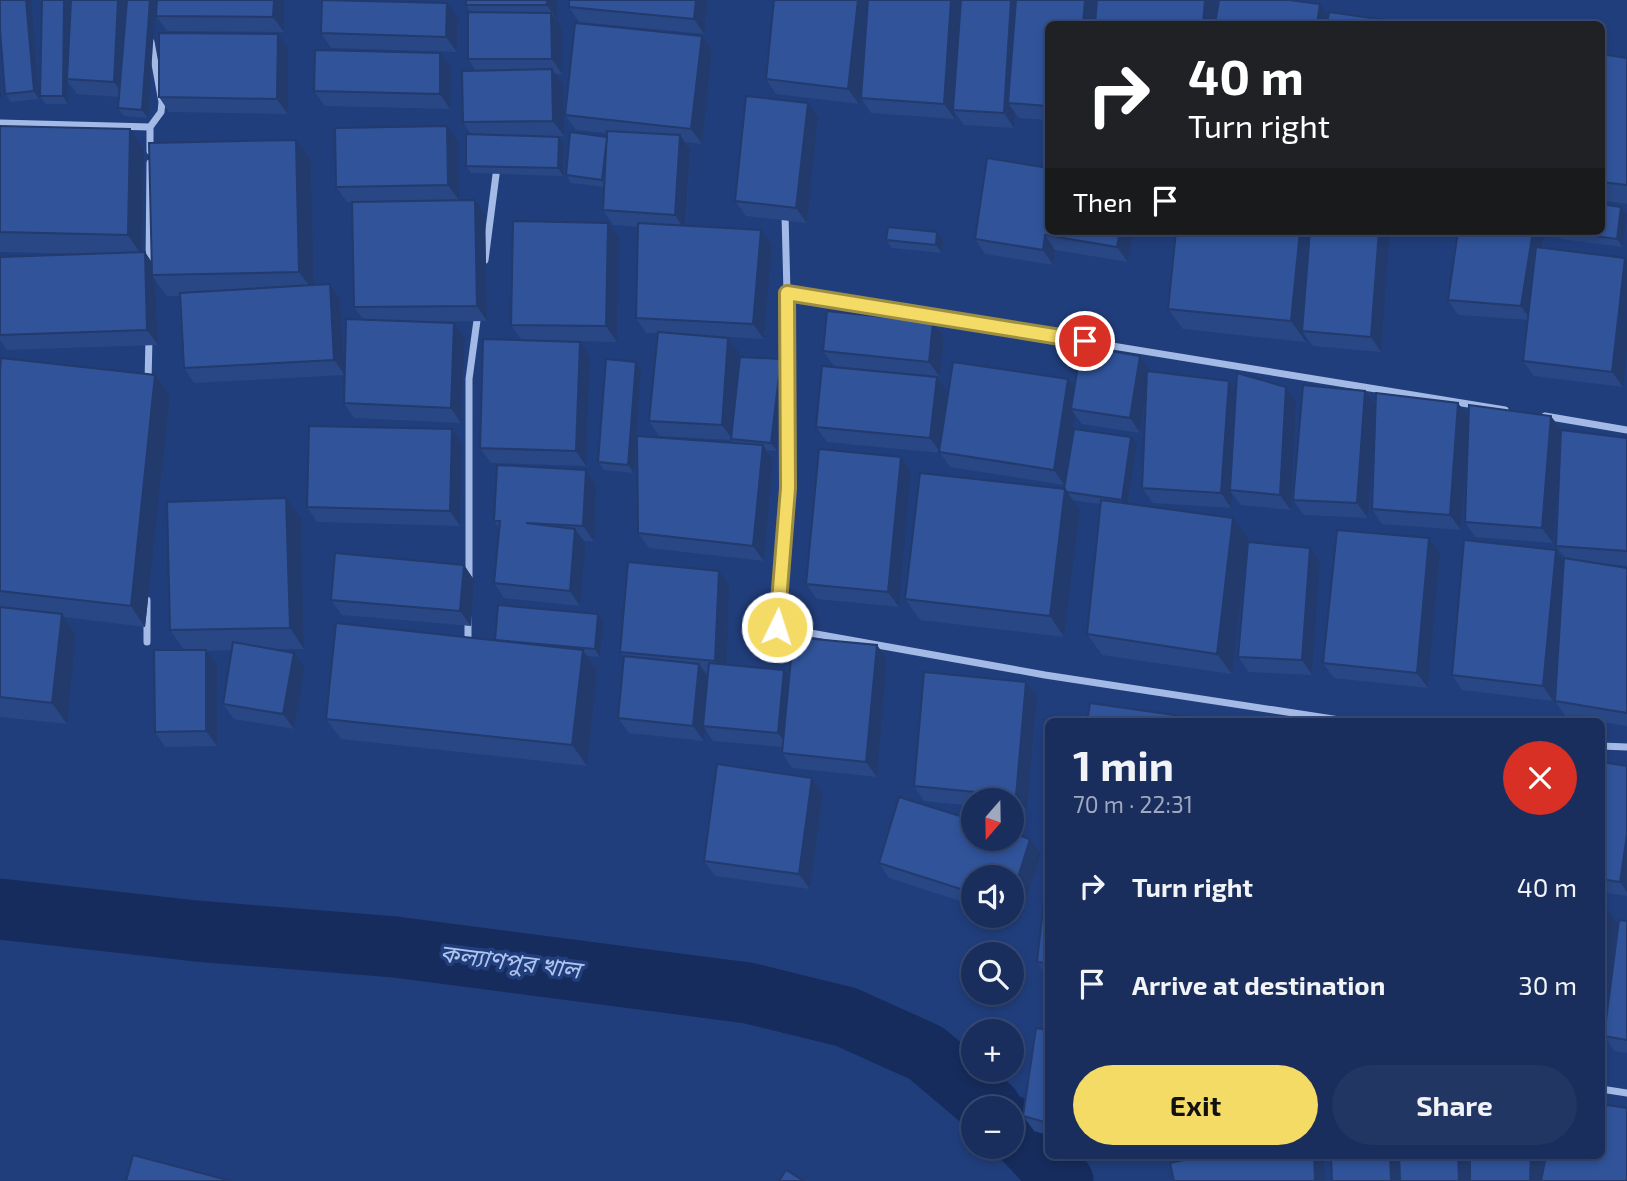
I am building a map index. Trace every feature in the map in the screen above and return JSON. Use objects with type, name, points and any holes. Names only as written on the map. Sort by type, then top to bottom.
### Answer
[{"type":"street","points":[[149,280],[150,127],[161,112],[162,102],[150,38]]},
{"type":"street","points":[[0,123],[150,127]]},
{"type":"street","points":[[484,270],[498,162]]},
{"type":"street","points":[[785,211],[788,488],[777,627],[1045,675],[1320,718]]},
{"type":"street","points":[[787,293],[1517,412]]},
{"type":"street","points":[[468,587],[469,379],[480,297]]},
{"type":"street","points":[[148,392],[149,336]]},
{"type":"street","points":[[1531,414],[1627,430]]},
{"type":"street","points":[[147,587],[147,642]]},
{"type":"street","points":[[468,601],[468,643]]},
{"type":"street","points":[[1605,746],[1627,747]]},
{"type":"street","points":[[1605,1090],[1627,1093]]},
{"type":"building","points":[[0,0],[26,0],[34,91],[5,94]]},
{"type":"building","points":[[42,0],[64,0],[63,96],[40,96]]},
{"type":"building","points":[[71,0],[118,0],[114,82],[67,79]]},
{"type":"building","points":[[127,0],[150,0],[142,110],[118,108]]},
{"type":"building","points":[[157,0],[274,0],[273,17],[156,16]]},
{"type":"building","points":[[322,0],[447,3],[446,37],[321,33]]},
{"type":"building","points":[[466,0],[547,0],[547,5],[466,5]]},
{"type":"building","points":[[569,0],[696,0],[694,19],[569,7]]},
{"type":"building","points":[[774,0],[858,0],[848,89],[766,79]]},
{"type":"building","points":[[868,0],[951,0],[944,104],[861,98]]},
{"type":"building","points":[[961,0],[1011,0],[1004,113],[953,110]]},
{"type":"building","points":[[1016,0],[1085,0],[1083,21],[1045,21],[1045,106],[1008,103]]},
{"type":"building","points":[[1097,0],[1205,0],[1203,21],[1095,21]]},
{"type":"building","points":[[1219,0],[1289,0],[1320,4],[1317,21],[1216,21]]},
{"type":"building","points":[[468,12],[551,13],[552,59],[468,59]]},
{"type":"building","points":[[1329,12],[1392,21],[1328,21]]},
{"type":"building","points":[[575,23],[702,36],[691,129],[565,115]]},
{"type":"building","points":[[159,33],[278,34],[277,99],[159,97]]},
{"type":"building","points":[[315,50],[440,53],[440,94],[314,91]]},
{"type":"building","points":[[1605,55],[1627,58],[1627,185],[1605,182]]},
{"type":"building","points":[[552,69],[553,121],[463,122],[462,71]]},
{"type":"building","points":[[746,96],[808,103],[796,208],[735,201]]},
{"type":"building","points":[[0,126],[130,129],[128,235],[0,232]]},
{"type":"building","points":[[447,126],[448,185],[336,187],[335,128]]},
{"type":"building","points":[[607,131],[680,135],[675,215],[603,210]]},
{"type":"building","points":[[570,132],[607,137],[602,180],[566,175]]},
{"type":"building","points":[[466,134],[559,137],[558,168],[466,166]]},
{"type":"building","points":[[296,140],[299,272],[152,275],[149,143]]},
{"type":"building","points":[[987,158],[1045,168],[1043,250],[975,239]]},
{"type":"building","points":[[475,200],[477,306],[354,307],[352,202]]},
{"type":"building","points":[[1605,205],[1621,207],[1617,239],[1587,235],[1605,235]]},
{"type":"building","points":[[513,221],[608,223],[606,326],[511,325]]},
{"type":"building","points":[[638,223],[761,230],[753,324],[636,318]]},
{"type":"building","points":[[888,227],[937,232],[936,245],[886,240]]},
{"type":"building","points":[[1045,235],[1119,235],[1117,247]]},
{"type":"building","points":[[1176,235],[1300,235],[1291,321],[1168,309]]},
{"type":"building","points":[[1310,235],[1379,235],[1371,337],[1302,331]]},
{"type":"building","points":[[1457,235],[1532,235],[1521,306],[1448,300]]},
{"type":"building","points":[[1536,247],[1625,258],[1612,372],[1523,361]]},
{"type":"building","points":[[145,252],[147,330],[0,335],[0,257]]},
{"type":"building","points":[[330,284],[334,360],[184,368],[180,293]]},
{"type":"building","points":[[827,311],[933,322],[929,362],[823,351]]},
{"type":"building","points":[[346,319],[454,323],[451,408],[344,403]]},
{"type":"building","points":[[658,332],[728,338],[722,425],[649,421]]},
{"type":"building","points":[[483,339],[580,342],[576,451],[480,448]]},
{"type":"building","points":[[1081,346],[1140,356],[1130,418],[1071,409]]},
{"type":"building","points":[[740,357],[781,359],[771,443],[731,439]]},
{"type":"building","points":[[1,358],[155,375],[131,606],[0,591]]},
{"type":"building","points":[[606,359],[636,362],[628,465],[598,462]]},
{"type":"building","points":[[953,362],[1068,379],[1054,470],[939,452]]},
{"type":"building","points":[[822,366],[937,377],[930,438],[816,427]]},
{"type":"building","points":[[1147,371],[1229,381],[1221,493],[1142,488]]},
{"type":"building","points":[[1237,373],[1286,387],[1280,495],[1230,490]]},
{"type":"building","points":[[1303,385],[1365,391],[1357,503],[1293,500]]},
{"type":"building","points":[[1376,393],[1458,403],[1450,515],[1372,509]]},
{"type":"building","points":[[1469,405],[1551,416],[1542,528],[1465,522]]},
{"type":"building","points":[[309,426],[452,429],[450,511],[307,507]]},
{"type":"building","points":[[1074,429],[1131,437],[1122,500],[1067,492],[1064,489]]},
{"type":"building","points":[[1561,430],[1627,438],[1627,551],[1556,546]]},
{"type":"building","points":[[637,436],[763,445],[753,546],[638,533]]},
{"type":"building","points":[[819,449],[901,457],[888,592],[806,584]]},
{"type":"building","points":[[497,465],[586,470],[583,526],[526,523],[575,529],[570,591],[494,583],[500,521],[494,521]]},
{"type":"building","points":[[920,473],[1065,489],[1050,616],[905,599]]},
{"type":"building","points":[[286,498],[290,628],[170,630],[167,502]]},
{"type":"building","points":[[1101,500],[1233,518],[1217,654],[1087,634]]},
{"type":"building","points":[[1337,530],[1429,538],[1417,673],[1323,663]]},
{"type":"building","points":[[1464,540],[1556,550],[1543,686],[1452,675]]},
{"type":"building","points":[[1248,542],[1310,548],[1302,660],[1238,657]]},
{"type":"building","points":[[335,553],[464,565],[460,611],[331,600]]},
{"type":"building","points":[[1564,558],[1627,568],[1627,713],[1555,701]]},
{"type":"building","points":[[628,562],[719,571],[715,661],[620,652]]},
{"type":"building","points":[[498,605],[598,614],[595,649],[495,640]]},
{"type":"building","points":[[0,607],[62,614],[52,703],[0,697]]},
{"type":"building","points":[[336,623],[583,650],[572,745],[326,719]]},
{"type":"building","points":[[793,637],[877,645],[866,762],[782,753]]},
{"type":"building","points":[[233,642],[294,653],[283,714],[223,704]]},
{"type":"building","points":[[154,650],[206,650],[206,731],[155,732]]},
{"type":"building","points":[[624,656],[699,664],[693,726],[618,718]]},
{"type":"building","points":[[709,663],[784,670],[778,733],[703,726]]},
{"type":"building","points":[[924,672],[1026,682],[1017,788],[961,788],[961,791],[914,786]]},
{"type":"building","points":[[1090,703],[1188,717],[1188,718],[1088,718]]},
{"type":"building","points":[[1605,763],[1627,766],[1627,835],[1620,882],[1605,880]]},
{"type":"building","points":[[717,764],[812,778],[799,874],[704,861]]},
{"type":"building","points":[[899,797],[961,816],[961,851],[1024,851],[1024,837],[1030,839],[1022,865],[961,865],[961,889],[879,863]]},
{"type":"building","points":[[1045,890],[1045,963],[1037,962]]},
{"type":"building","points":[[1619,920],[1627,921],[1627,1040],[1605,1036]]},
{"type":"building","points":[[1036,1028],[1045,1030],[1045,1122],[1024,1116]]},
{"type":"building","points":[[1605,1105],[1627,1108],[1627,1181],[1541,1181],[1545,1159],[1605,1159]]},
{"type":"building","points":[[133,1155],[231,1181],[126,1181]]},
{"type":"building","points":[[1188,1159],[1314,1159],[1315,1181],[1174,1181],[1170,1163]]},
{"type":"building","points":[[1331,1159],[1390,1159],[1391,1181],[1332,1181]]},
{"type":"building","points":[[1399,1159],[1458,1159],[1459,1181],[1400,1181]]},
{"type":"building","points":[[1470,1159],[1531,1159],[1530,1181],[1470,1181]]},
{"type":"building","points":[[786,1170],[804,1181],[779,1181]]},
{"type":"waterway","name":"কল্যাণপুর খাল","points":[[0,909],[196,931],[395,947],[748,993],[846,1017],[926,1053],[977,1096]]},
{"type":"waterway","name":"কল্যাণপুর খাল","points":[[1024,1139],[1063,1181]]},
{"type":"route","points":[[777,627],[788,488],[787,293],[1085,341]]}]
